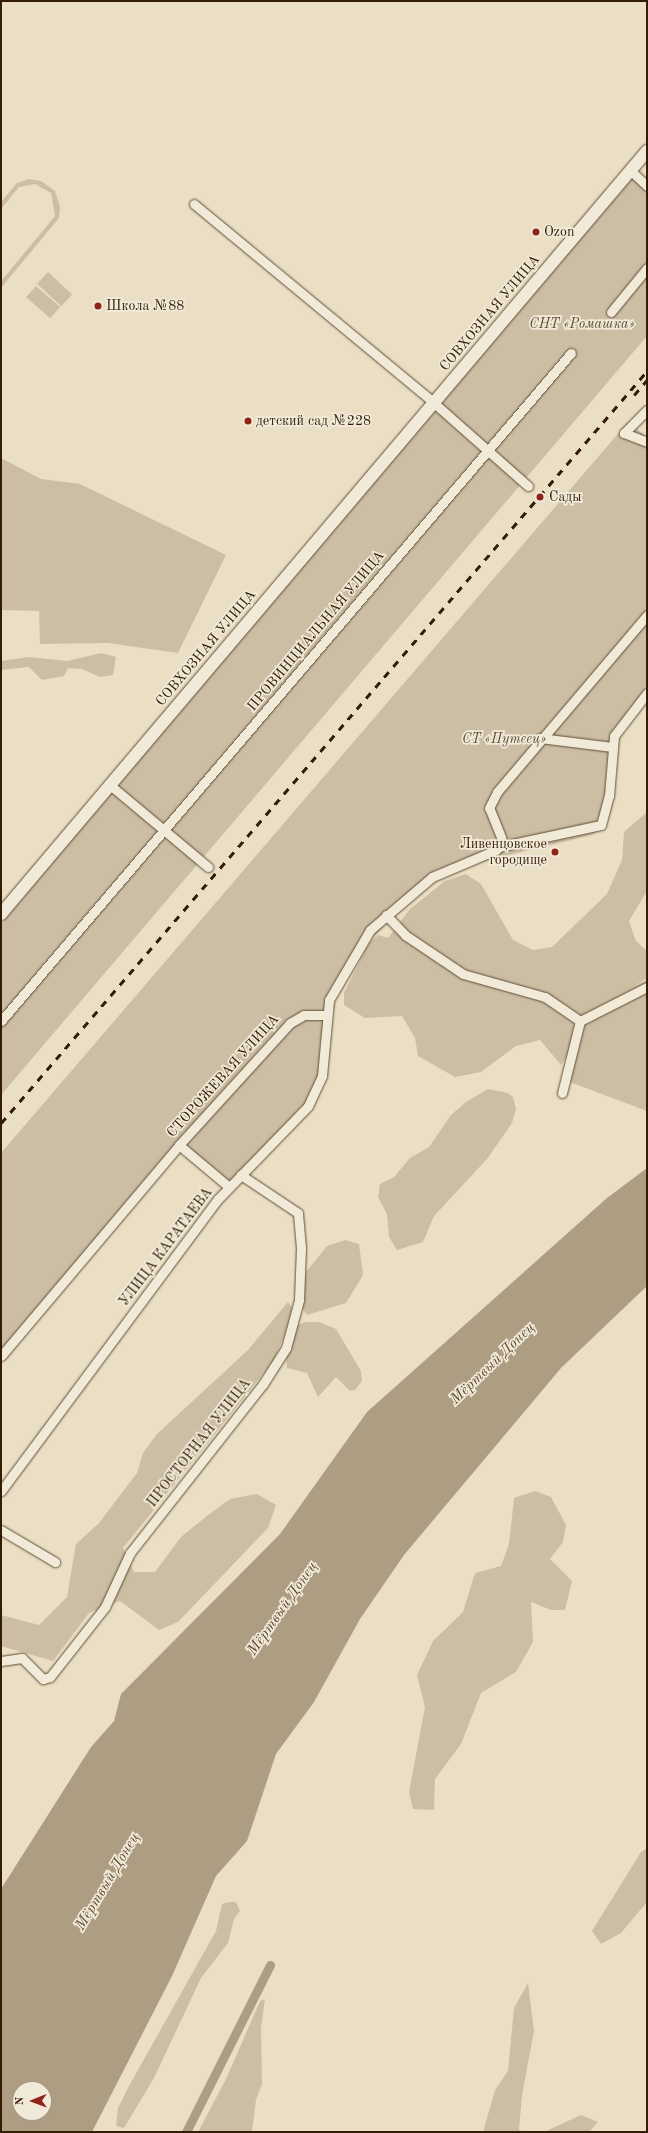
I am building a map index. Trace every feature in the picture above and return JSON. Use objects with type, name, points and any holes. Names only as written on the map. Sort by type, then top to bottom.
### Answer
[{"type":"street","name":"СОВХОЗНАЯ УЛИЦА","points":[[1,914],[647,151]]},
{"type":"street","points":[[631,171],[647,186]]},
{"type":"street","points":[[194,204],[433,402],[528,486]]},
{"type":"street","points":[[611,312],[647,268]]},
{"type":"street","name":"ПРОВИНЦИАЛЬНАЯ УЛИЦА","points":[[1,1021],[166,831],[487,450],[571,353]]},
{"type":"street","points":[[647,410],[624,433],[647,442]]},
{"type":"street","points":[[326,1015],[329,1000],[359,945],[386,916],[432,877],[490,855],[498,847],[501,837],[489,808],[540,738],[647,615]]},
{"type":"street","points":[[498,847],[601,825],[609,796],[612,747],[620,727],[647,693]]},
{"type":"street","points":[[540,738],[612,747]]},
{"type":"street","points":[[110,785],[208,867]]},
{"type":"street","points":[[386,916],[405,935],[463,974],[545,997],[580,1022]]},
{"type":"street","points":[[562,1093],[580,1022],[647,987]]},
{"type":"street","name":"СТОРОЖЕВАЯ УЛИЦА","points":[[1,1356],[179,1145],[290,1023],[304,1015],[326,1015]]},
{"type":"street","name":"УЛИЦА КАРАТАЕВА","points":[[1,1491],[229,1187],[308,1106],[322,1076],[327,1049],[326,1015]]},
{"type":"street","points":[[179,1145],[229,1187]]},
{"type":"street","name":"ПРОСТОРНАЯ УЛИЦА","points":[[1,1661],[22,1658],[43,1679],[50,1677],[105,1607],[130,1553],[263,1384],[286,1348],[300,1284],[298,1213],[241,1175]]},
{"type":"street","points":[[1,1530],[55,1562]]},
{"type":"green space","name":"СНТ «Ромашка»","points":[[634,174],[647,185],[647,336],[1,1095],[1,924]]},
{"type":"green space","points":[[29,179],[41,181],[55,191],[60,207],[59,218],[1,288],[1,281],[55,216],[51,193],[35,184],[19,187],[1,209],[1,202],[17,183]]},
{"type":"green space","points":[[48,272],[72,295],[61,306],[37,284]]},
{"type":"green space","points":[[36,286],[60,307],[50,318],[26,297]]},
{"type":"green space","name":"СТ «Путеец»","points":[[628,422],[647,437],[647,695],[617,731],[613,804],[604,827],[592,835],[464,866],[440,878],[406,904],[346,965],[328,1002],[319,1091],[232,1188],[178,1145],[1,1354],[1,1153]]},
{"type":"green space","points":[[1,458],[41,479],[80,484],[226,555],[178,653],[108,643],[40,644],[39,611],[1,610]]},
{"type":"green space","points":[[101,653],[116,657],[113,675],[100,677],[82,669],[68,668],[64,676],[42,680],[29,667],[1,670],[1,661],[29,657],[67,661]]},
{"type":"green space","points":[[647,812],[647,891],[629,921],[636,941],[647,951],[647,978],[632,988],[647,980],[647,1111],[567,1081],[586,1014],[574,1023],[570,1052],[561,1065],[540,1040],[516,1046],[481,1072],[455,1077],[418,1056],[415,1038],[402,1016],[365,1018],[344,1005],[344,993],[369,943],[378,935],[388,938],[410,909],[445,881],[466,874],[481,884],[513,940],[533,950],[552,947],[607,894],[622,860],[624,832]]},
{"type":"green space","points":[[488,1089],[508,1093],[513,1097],[516,1109],[512,1123],[487,1159],[434,1216],[423,1242],[397,1250],[389,1237],[387,1214],[378,1197],[380,1184],[394,1177],[410,1158],[429,1147],[451,1115],[466,1102]]},
{"type":"green space","points":[[345,1240],[359,1244],[363,1275],[346,1303],[307,1315],[302,1308],[302,1288],[306,1272],[327,1246]]},
{"type":"green space","points":[[288,1302],[295,1311],[274,1360],[123,1548],[134,1572],[155,1572],[181,1537],[208,1515],[230,1499],[257,1494],[276,1505],[268,1528],[178,1622],[159,1630],[120,1601],[89,1613],[53,1661],[1,1646],[1,1615],[39,1625],[67,1597],[76,1544],[99,1523],[137,1473],[143,1453],[157,1434],[248,1350]]},
{"type":"green space","points":[[305,1322],[319,1322],[336,1329],[361,1371],[362,1381],[355,1390],[350,1391],[336,1377],[318,1397],[307,1373],[287,1368],[286,1358],[296,1326]]},
{"type":"green space","points":[[535,1491],[551,1497],[566,1525],[563,1542],[550,1559],[572,1581],[565,1610],[551,1610],[531,1602],[533,1642],[516,1672],[481,1693],[461,1744],[435,1779],[434,1810],[413,1809],[409,1792],[425,1707],[417,1675],[433,1641],[463,1612],[475,1573],[501,1566],[509,1544],[514,1498]]},
{"type":"green space","points":[[647,1848],[647,1902],[621,1933],[601,1944],[592,1931],[641,1852]]},
{"type":"green space","points":[[236,1902],[240,1911],[234,1919],[228,1943],[201,1978],[154,2078],[124,2128],[116,2126],[118,2108],[129,2086],[216,1931],[222,1904]]},
{"type":"green space","points":[[528,1983],[534,2031],[522,2095],[519,2130],[525,2132],[483,2132],[495,2090],[508,2071],[514,2008]]},
{"type":"green space","points":[[265,1999],[261,2028],[262,2084],[256,2100],[252,2132],[198,2132],[226,2079],[260,2001]]},
{"type":"green space","points":[[581,2115],[598,2122],[589,2132],[544,2132]]},
{"type":"water","name":"Мёртвый Донец","points":[[647,1168],[647,1286],[561,1368],[404,1555],[360,1619],[314,1702],[276,1754],[247,1841],[216,1876],[172,1976],[92,2132],[1,2132],[1,1889],[91,1747],[114,1721],[121,1694],[280,1534],[367,1412],[607,1198]]},
{"type":"waterway","points":[[186,2132],[270,1965]]},
{"type":"railway","points":[[1,1123],[647,371]]},
{"type":"railway","points":[[634,395],[647,380]]},
{"type":"place","name":"Ozon","points":[[536,232]]},
{"type":"place","name":"Школа №88","points":[[98,306]]},
{"type":"place","name":"детский сад №228","points":[[248,421]]},
{"type":"place","name":"Сады","points":[[540,497]]},
{"type":"place","name":"Ливенцовское городище","points":[[555,852]]}]
